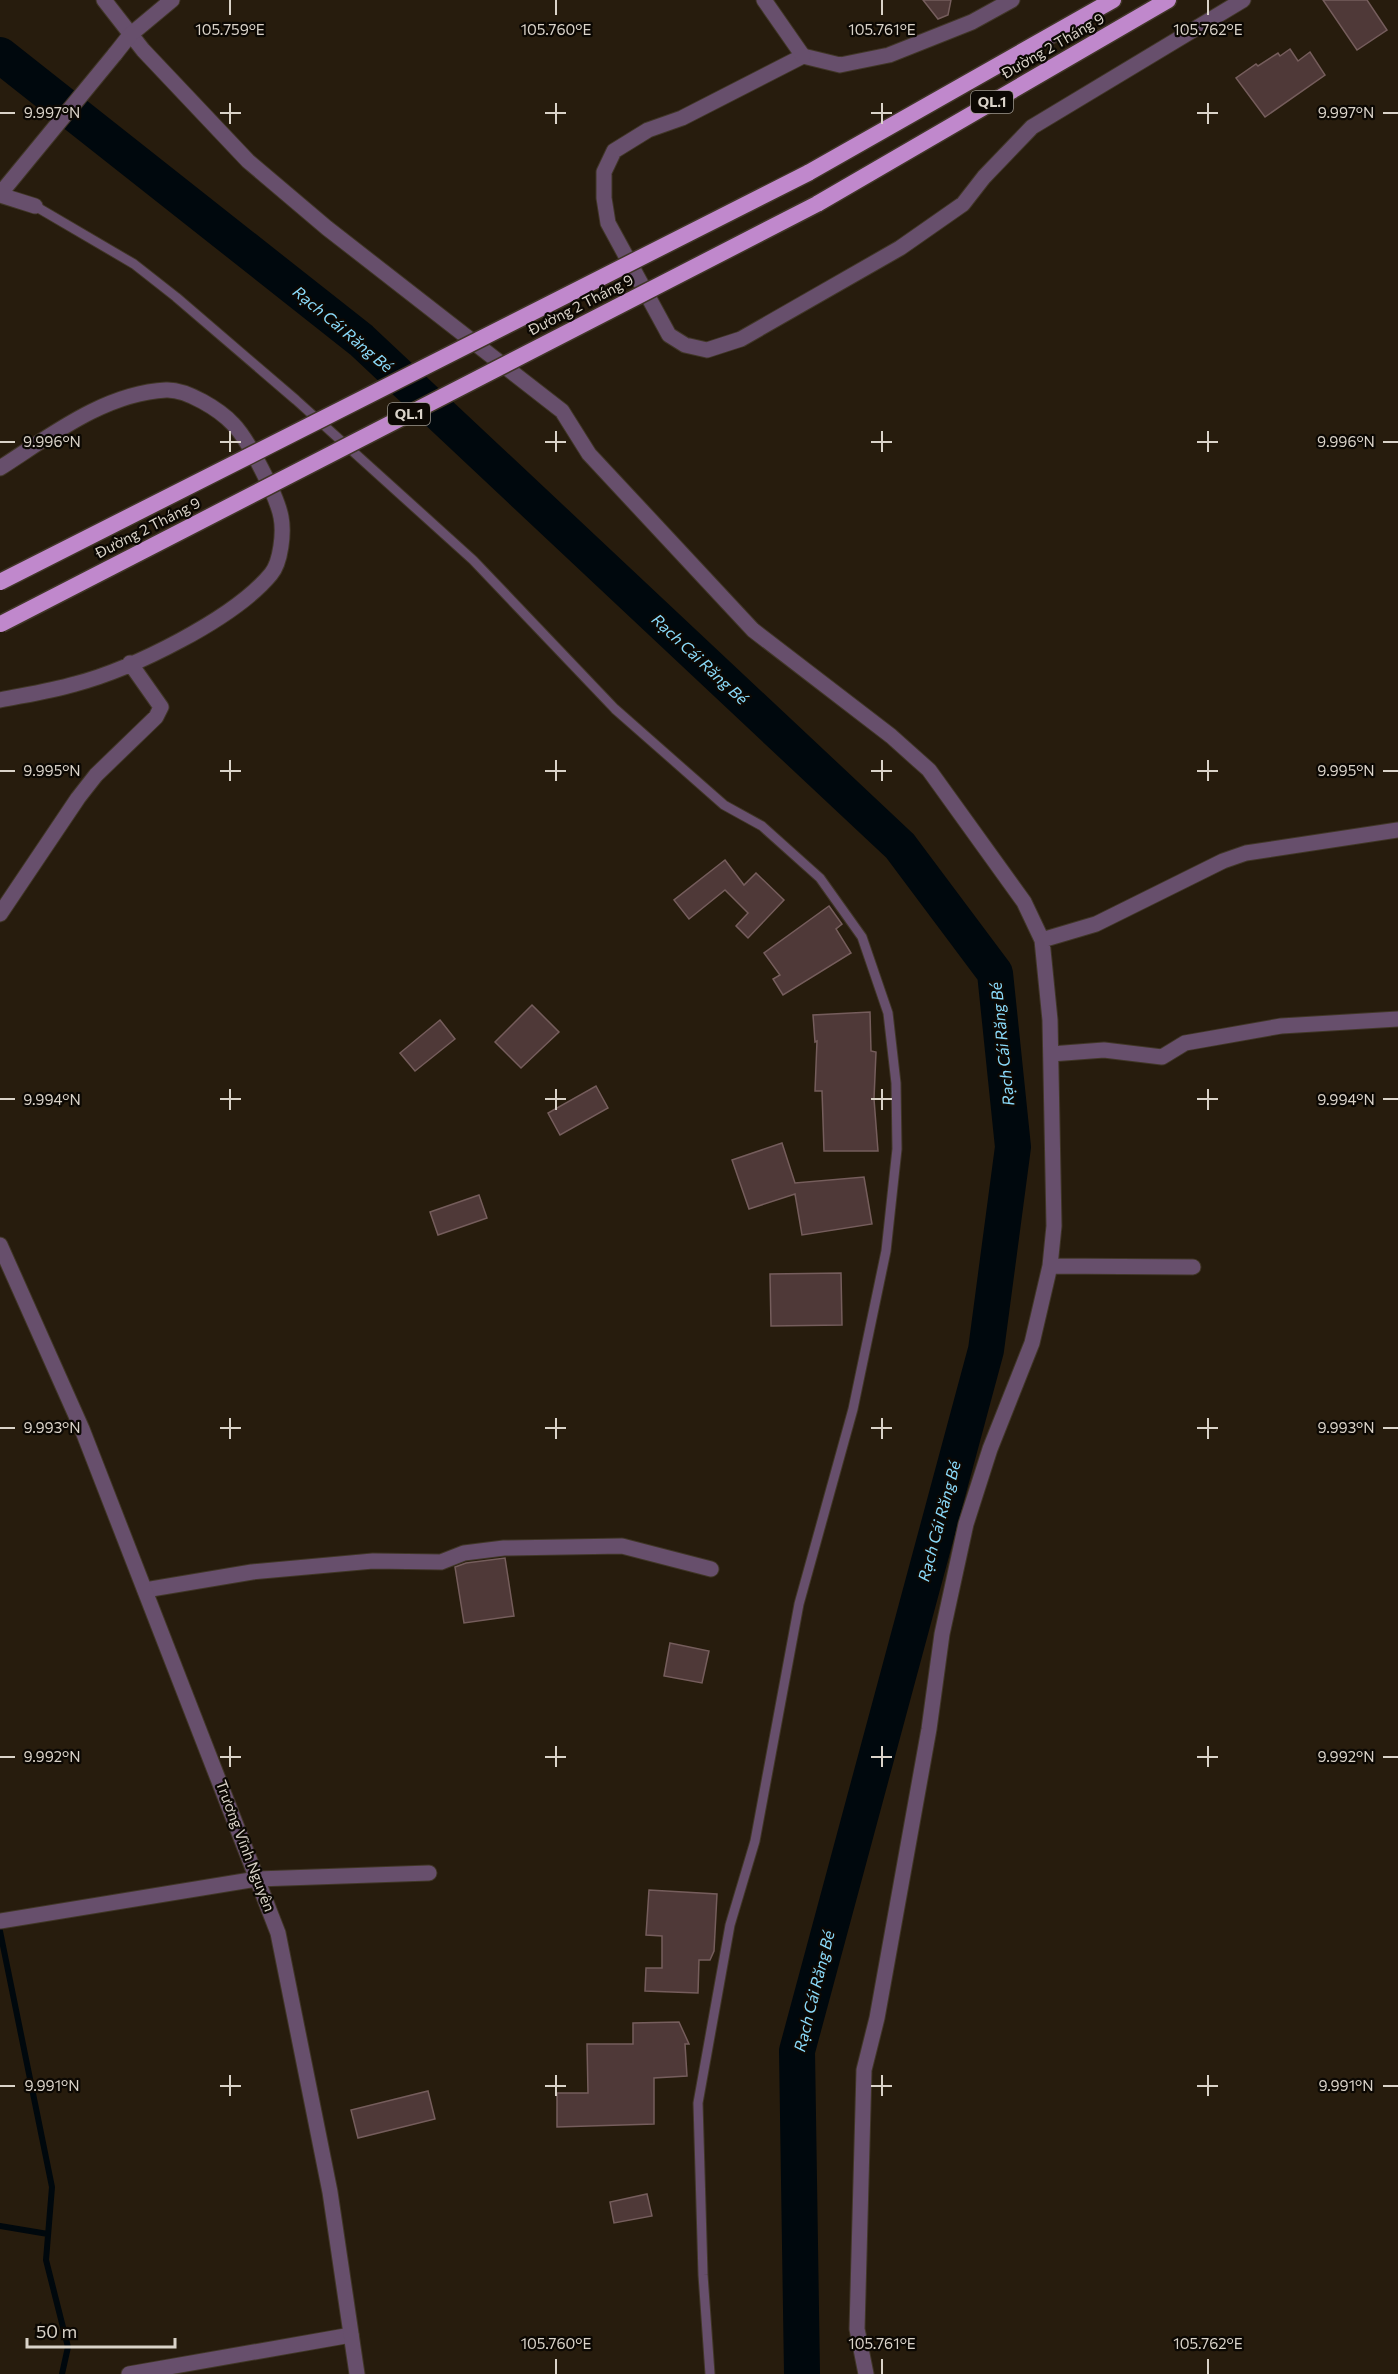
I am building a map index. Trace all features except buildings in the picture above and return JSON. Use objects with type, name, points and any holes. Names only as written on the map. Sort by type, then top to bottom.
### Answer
[{"type":"highway","name":"Đường 2 Tháng 9","points":[[0,582],[808,173],[1113,0]]},
{"type":"highway","name":"Đường 2 Tháng 9","points":[[0,624],[817,204],[1167,0]]},
{"type":"street","points":[[104,0],[130,35],[248,161],[282,192],[562,411],[589,454],[753,630],[891,736],[929,770],[1024,902],[1042,940],[1051,1054],[1054,1226],[1050,1266],[1032,1343],[990,1449],[966,1524],[942,1634],[929,1729],[877,2018],[864,2070],[857,2329],[866,2374]]},
{"type":"street","points":[[35,206],[0,194],[130,35],[171,0]]},
{"type":"street","points":[[765,0],[803,56]]},
{"type":"street","points":[[1012,0],[972,22],[889,55],[840,65],[803,56],[682,118],[648,130],[614,151],[604,172],[604,198],[608,223],[669,335],[685,345],[707,350],[741,339],[900,248],[938,225],[963,204],[990,169],[1032,127],[1242,0]]},
{"type":"street","points":[[0,468],[84,416],[129,395],[169,389],[206,402],[235,425],[265,477],[281,517],[280,546],[273,572],[233,607],[158,651],[130,663],[77,684],[0,700]]},
{"type":"street","points":[[0,914],[96,775],[156,717],[161,707],[158,700],[130,663]]},
{"type":"street","points":[[1042,940],[1096,924],[1223,861],[1246,853],[1398,830]]},
{"type":"street","points":[[1051,1054],[1104,1050],[1162,1057],[1185,1044],[1281,1026],[1398,1019]]},
{"type":"street","name":"Trương Vĩnh Nguyên","points":[[0,1245],[81,1430],[278,1934],[330,2192],[357,2374]]},
{"type":"street","points":[[1050,1266],[1193,1267]]},
{"type":"street","points":[[145,1590],[252,1572],[373,1561],[441,1562],[464,1553],[504,1548],[622,1546],[711,1569]]},
{"type":"street","points":[[0,1921],[258,1879],[429,1873]]},
{"type":"street","points":[[129,2374],[351,2336]]},
{"type":"lane","points":[[35,206],[134,264],[176,297],[296,400],[472,560],[615,710],[702,787],[724,805],[762,825],[820,878],[862,937],[888,1013],[896,1083],[897,1149],[886,1251],[853,1409],[799,1604],[755,1841],[730,1924],[698,2103],[703,2275],[710,2374]]},
{"type":"waterway","name":"Rạch Cái Răng Bé","points":[[0,55],[361,340],[900,846],[995,973],[1013,1147],[986,1350],[797,2051],[802,2374]]},
{"type":"waterway","points":[[0,1931],[52,2187],[46,2260],[68,2347],[62,2374]]},
{"type":"waterway","points":[[0,2226],[48,2234]]}]
